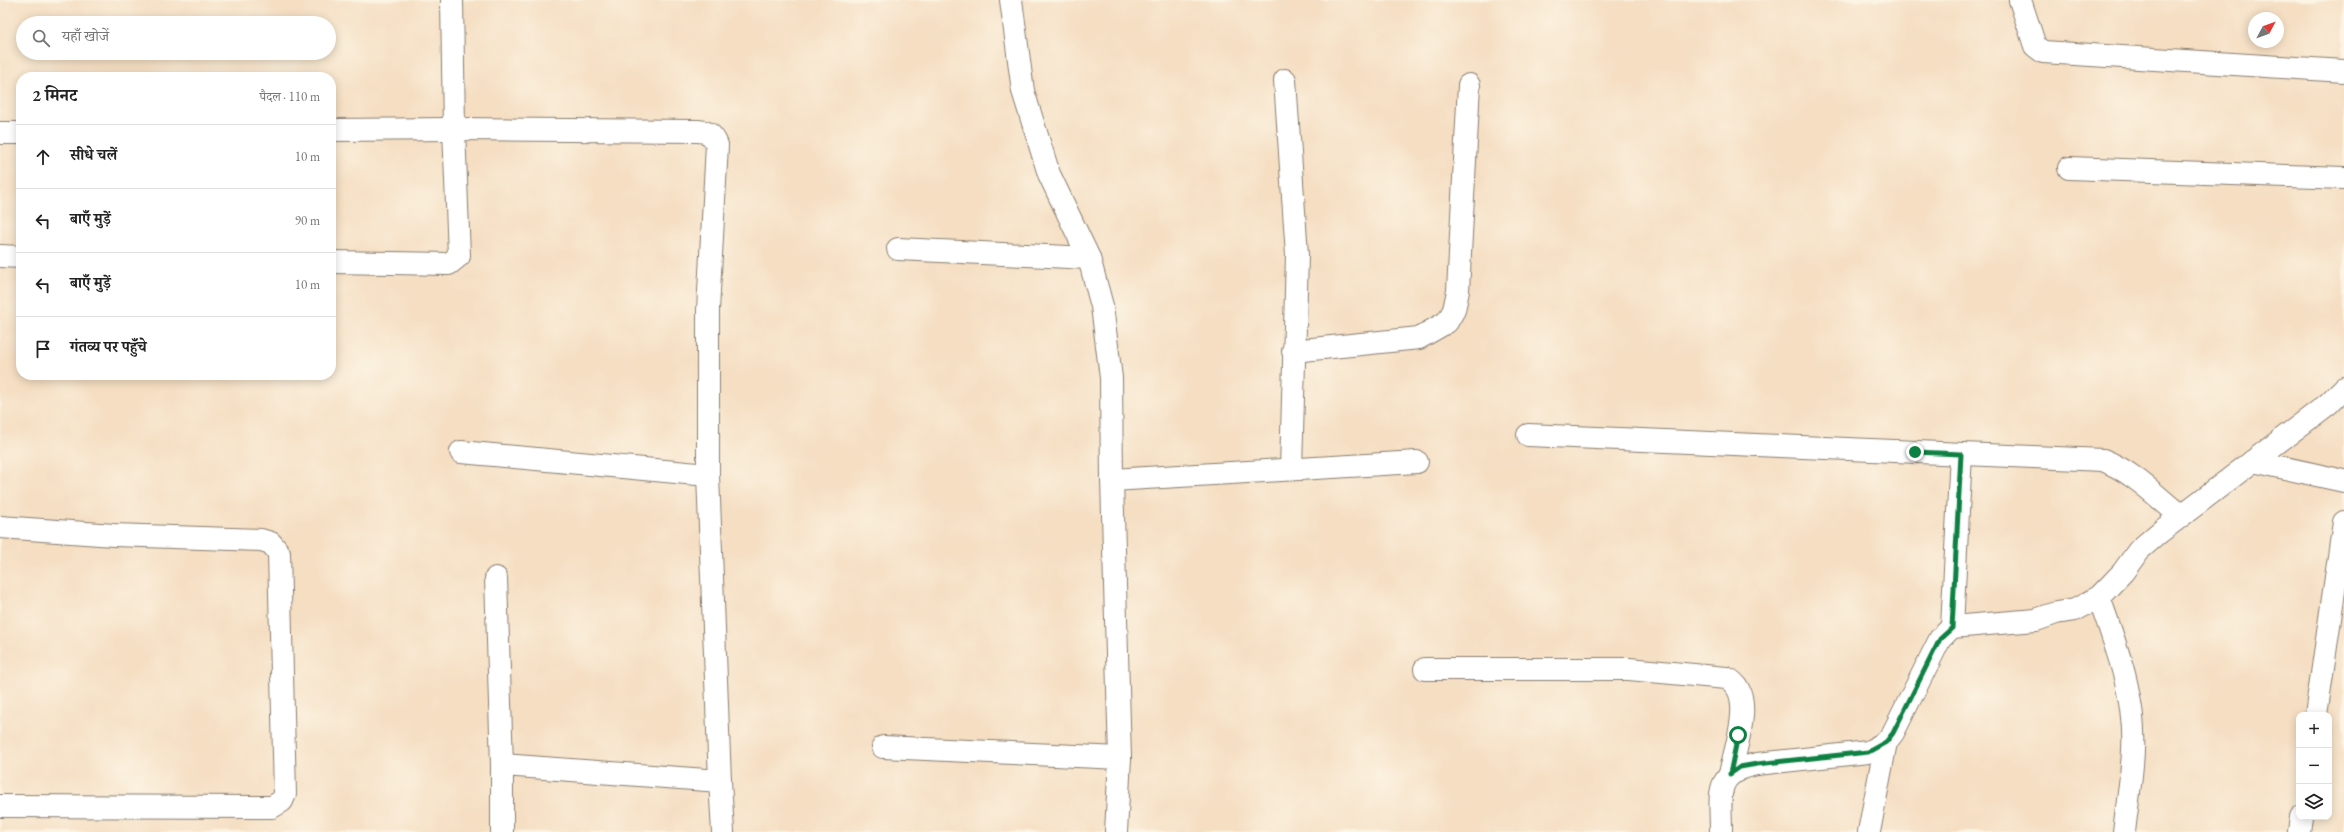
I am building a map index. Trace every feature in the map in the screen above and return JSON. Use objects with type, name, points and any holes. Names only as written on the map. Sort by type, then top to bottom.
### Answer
[{"type":"street","points":[[336,262],[449,264],[457,259],[460,251],[454,128],[452,0]]},
{"type":"street","points":[[1011,0],[1023,91],[1049,174],[1089,258],[1102,306],[1111,378],[1112,480],[1120,758],[1116,832]]},
{"type":"street","points":[[2020,0],[2035,46],[2043,52],[2344,71]]},
{"type":"street","points":[[1285,80],[1297,256],[1293,351],[1291,469]]},
{"type":"street","points":[[1293,351],[1419,338],[1447,322],[1454,310],[1458,291],[1470,85]]},
{"type":"street","points":[[336,130],[454,128],[698,131],[708,132],[714,137],[718,154],[708,310],[708,475],[723,832]]},
{"type":"street","points":[[0,133],[16,133]]},
{"type":"street","points":[[2069,168],[2344,178]]},
{"type":"street","points":[[898,249],[1089,258]]},
{"type":"street","points":[[0,256],[16,257]]},
{"type":"street","points":[[1721,832],[1721,791],[1723,783],[1730,774],[1740,767],[1757,764],[1868,752],[1886,742],[1893,733],[1940,639],[1952,628],[2036,620],[2056,613],[2075,610],[2099,597],[2123,572],[2139,550],[2181,516],[2328,404],[2344,388]]},
{"type":"street","points":[[1528,435],[2103,460],[2117,466],[2131,475],[2181,516]]},
{"type":"street","points":[[461,452],[708,475]]},
{"type":"street","points":[[1952,628],[1961,454]]},
{"type":"street","points":[[2253,461],[2344,481]]},
{"type":"street","points":[[1112,480],[1417,462]]},
{"type":"street","points":[[2316,712],[2344,522]]},
{"type":"street","points":[[0,527],[114,534],[261,540],[276,547],[279,553],[285,794],[282,801],[272,807],[0,806]]},
{"type":"street","points":[[496,578],[502,766],[502,832]]},
{"type":"street","points":[[2099,597],[2125,673],[2129,704],[2133,749],[2124,832]]},
{"type":"street","points":[[1425,669],[1629,669],[1726,678],[1737,685],[1744,709],[1730,774]]},
{"type":"street","points":[[1869,832],[1886,742]]},
{"type":"street","points":[[883,748],[1120,758]]},
{"type":"street","points":[[502,766],[720,781]]},
{"type":"street","points":[[2299,832],[2301,820]]},
{"type":"route","points":[[1738,735],[1730,774],[1740,767],[1757,764],[1868,752],[1886,742],[1893,733],[1932,658],[1940,639],[1952,628],[1961,454],[1915,452]]}]
